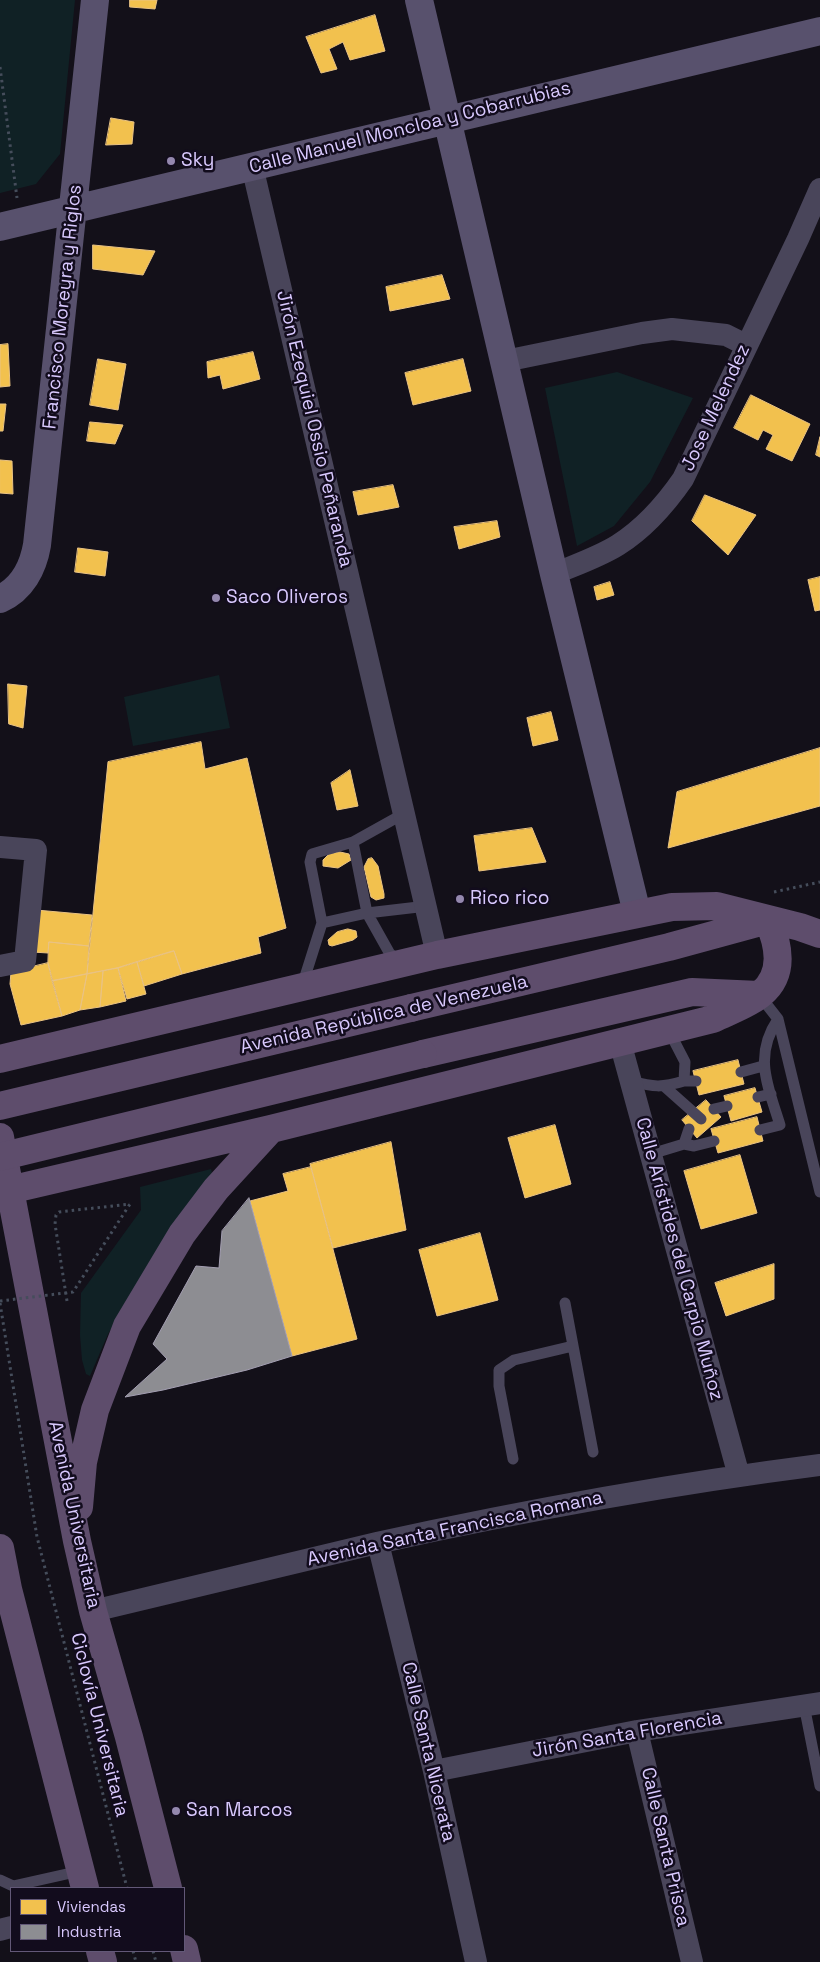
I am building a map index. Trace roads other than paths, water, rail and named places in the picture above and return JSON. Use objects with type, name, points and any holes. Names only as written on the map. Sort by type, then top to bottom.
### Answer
[{"type":"main road","name":"Avenida República de Venezuela","points":[[0,1059],[437,955],[672,907],[717,906],[800,927],[820,934]]},
{"type":"main road","name":"Avenida República de Venezuela","points":[[0,1106],[669,947],[768,920]]},
{"type":"main road","points":[[6,1190],[271,1129],[713,1019],[760,996],[774,981],[778,967],[775,935],[768,920]]},
{"type":"main road","points":[[0,1157],[423,1054],[692,992],[760,996]]},
{"type":"main road","points":[[76,1541],[83,1462],[87,1444],[100,1394],[126,1326],[182,1234],[216,1189],[271,1129]]},
{"type":"main road","name":"Avenida Universitaria","points":[[0,1136],[6,1190],[76,1541],[168,1887]]},
{"type":"main road","points":[[0,1550],[4,1590],[83,1880]]},
{"type":"street","name":"Francisco Moreyra y Riglos","points":[[0,599],[19,586],[29,570],[35,555],[95,0]]},
{"type":"street","points":[[419,0],[554,574],[637,913]]},
{"type":"street","name":"Calle Manuel Moncloa y Cobarrubias","points":[[10,224],[820,31]]},
{"type":"street","name":"Jirón Ezequiel Ossio Peñaranda","points":[[252,166],[437,955]]},
{"type":"street","name":"Jose Melendez","points":[[554,574],[616,546],[652,518],[667,502],[683,479],[820,190]]},
{"type":"street","points":[[504,362],[642,333],[672,330],[726,336],[746,345]]},
{"type":"street","points":[[0,847],[36,850],[24,961],[0,966]]},
{"type":"street","name":"Calle Arístides del Carpio Muñoz","points":[[620,1042],[739,1476]]},
{"type":"street","name":"Avenida Santa Francisca Romana","points":[[94,1611],[378,1543],[601,1498],[820,1465]]},
{"type":"street","name":"Calle Santa Nicerata","points":[[378,1543],[434,1771],[476,1962]]},
{"type":"street","name":"Jirón Santa Florencia","points":[[434,1771],[637,1731],[812,1704]]},
{"type":"street","name":"Calle Santa Prisca","points":[[637,1731],[692,1962]]},
{"type":"lane","points":[[301,987],[322,923],[310,862],[312,854],[353,842],[404,813]]},
{"type":"lane","points":[[353,842],[367,913],[390,954],[404,963]]},
{"type":"lane","points":[[322,923],[367,913],[426,906]]},
{"type":"lane","points":[[760,996],[778,1019],[820,1192]]},
{"type":"lane","points":[[760,1130],[780,1125],[763,1066],[770,1031],[778,1019]]},
{"type":"lane","points":[[630,1081],[655,1087],[665,1087],[690,1081],[685,1062],[669,1031]]},
{"type":"lane","points":[[741,1072],[763,1066]]},
{"type":"lane","points":[[665,1087],[701,1119]]},
{"type":"lane","points":[[758,1097],[771,1094]]},
{"type":"lane","points":[[714,1109],[727,1106]]},
{"type":"lane","points":[[684,1144],[689,1129]]},
{"type":"lane","points":[[651,1154],[684,1144],[694,1146],[714,1141]]},
{"type":"lane","points":[[565,1303],[593,1452]]},
{"type":"lane","points":[[513,1459],[499,1386],[499,1370],[514,1360],[573,1346]]},
{"type":"lane","points":[[812,1704],[820,1786]]},
{"type":"lane","points":[[0,1880],[13,1886],[83,1880]]},
{"type":"place","name":"Sky","points":[[171,161]]},
{"type":"place","name":"Saco Oliveros","points":[[216,598]]},
{"type":"place","name":"Rico rico","points":[[460,899]]},
{"type":"place","name":"San Marcos","points":[[176,1811]]}]
